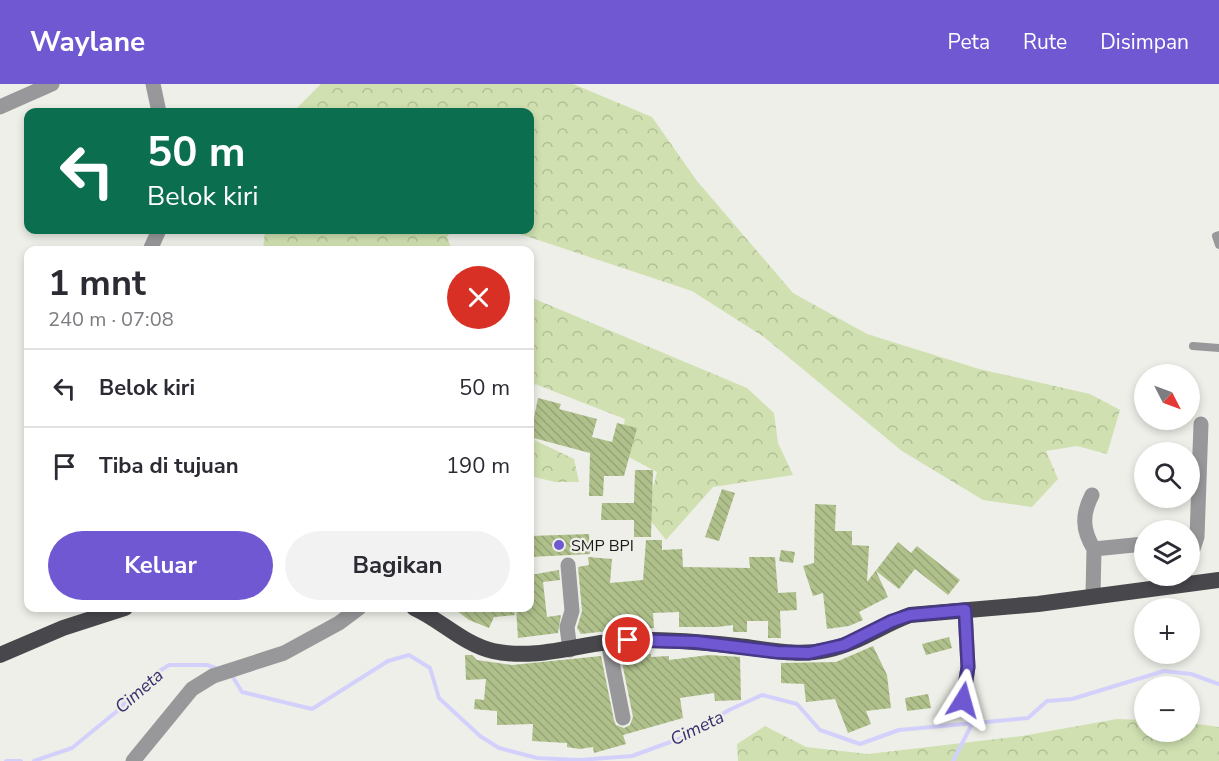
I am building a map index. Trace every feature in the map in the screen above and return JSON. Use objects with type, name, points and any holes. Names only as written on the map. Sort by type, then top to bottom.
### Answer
[{"type":"highway","points":[[420,612],[466,640],[493,651],[528,654],[570,650],[628,640],[696,642],[777,652],[809,653],[844,645],[892,621],[910,615],[1219,580]]},
{"type":"highway","points":[[0,656],[63,628],[113,612]]},
{"type":"street","points":[[0,107],[52,84]]},
{"type":"street","points":[[153,84],[158,108]]},
{"type":"street","points":[[1194,520],[1201,424]]},
{"type":"street","points":[[1092,495],[1083,518],[1088,538],[1094,549],[1093,596]]},
{"type":"street","points":[[1094,549],[1134,545]]},
{"type":"street","points":[[568,565],[572,611],[567,627],[570,650]]},
{"type":"street","points":[[963,700],[968,667],[965,610]]},
{"type":"street","points":[[133,761],[192,689],[213,676],[284,653],[339,623],[354,612]]},
{"type":"street","points":[[608,642],[622,718]]},
{"type":"lane","points":[[1218,235],[1219,245]]},
{"type":"lane","points":[[1193,346],[1219,348]]},
{"type":"green space","points":[[321,84],[573,84],[652,117],[697,181],[793,293],[867,334],[979,369],[1090,394],[1120,410],[1107,454],[1077,446],[1046,451],[1058,479],[1032,507],[983,500],[902,451],[764,337],[692,291],[520,234],[534,234],[534,108],[297,108]]},
{"type":"green space","points":[[265,234],[449,234],[447,237],[450,246],[263,246]]},
{"type":"green space","points":[[534,299],[747,388],[774,413],[778,443],[793,475],[713,487],[666,540],[646,515],[657,472],[619,452],[625,419],[535,384],[534,386]]},
{"type":"green space","points":[[534,440],[574,459],[579,482],[555,482],[534,477]]},
{"type":"green space","points":[[1117,719],[1134,720],[1134,742],[1200,742],[1200,724],[1219,727],[1219,761],[738,761],[737,744],[765,726],[806,747],[868,754],[1022,736]]},
{"type":"building","points":[[538,398],[561,404],[559,409],[597,419],[592,437],[612,442],[617,423],[637,428],[624,476],[604,476],[603,496],[589,496],[590,453],[534,438],[534,418]]},
{"type":"building","points":[[635,470],[653,470],[651,537],[634,537],[634,520],[601,520],[602,503],[634,503]]},
{"type":"building","points":[[722,489],[735,493],[719,541],[705,537]]},
{"type":"building","points":[[815,504],[836,505],[835,531],[852,531],[852,545],[869,546],[867,582],[898,542],[911,553],[917,546],[960,580],[948,595],[915,569],[899,589],[876,571],[888,597],[859,612],[863,620],[849,626],[827,629],[823,593],[813,596],[803,566],[814,563]]},
{"type":"building","name":"SMP BPI","points":[[589,534],[590,554],[534,557],[534,536]]},
{"type":"building","points":[[646,540],[662,540],[662,550],[682,549],[683,567],[750,568],[749,557],[775,557],[778,593],[796,592],[797,610],[780,611],[781,638],[768,638],[768,621],[747,621],[747,632],[733,632],[733,625],[679,627],[679,612],[653,613],[654,628],[628,630],[628,625],[608,626],[608,631],[581,634],[577,628],[582,611],[578,567],[589,565],[588,557],[612,559],[610,583],[643,580]]},
{"type":"building","points":[[781,550],[795,552],[793,563],[779,561]]},
{"type":"building","points":[[559,570],[560,580],[543,582],[547,617],[561,615],[558,633],[518,638],[516,612],[534,612],[534,574]]},
{"type":"building","points":[[458,612],[515,612],[515,615],[494,617],[489,628],[469,620]]},
{"type":"building","points":[[949,637],[952,648],[926,655],[922,644]]},
{"type":"building","points":[[873,646],[887,675],[891,708],[866,711],[871,724],[848,733],[835,699],[806,702],[804,684],[781,683],[781,663],[836,662]]},
{"type":"building","points":[[651,654],[651,657],[669,656],[669,660],[709,655],[740,657],[741,700],[715,701],[714,693],[680,698],[683,718],[623,735],[626,744],[594,753],[593,747],[580,749],[567,747],[567,743],[532,741],[533,724],[497,725],[497,711],[474,709],[475,699],[484,700],[486,679],[466,680],[465,655],[472,655],[477,660],[512,665],[601,656],[614,720],[616,725],[624,728],[630,725],[633,717],[622,662],[629,661],[629,656]]},
{"type":"building","points":[[928,694],[931,708],[907,711],[905,698]]},
{"type":"waterway","name":"Cimeta","points":[[231,674],[242,692],[312,709],[388,661],[409,655],[430,668],[439,698],[480,736],[499,748],[537,758],[579,760],[632,756],[684,737],[729,710],[762,695],[797,704],[820,730],[860,744],[899,730],[1028,718],[1047,701],[1072,699],[1164,671],[1191,674],[1219,684]]},
{"type":"waterway","name":"Cimeta","points":[[34,761],[72,748],[116,712],[153,675],[169,665],[207,665],[218,669]]},
{"type":"waterway","points":[[953,761],[972,724]]},
{"type":"waterway","name":"Cimeta","points":[[6,761],[21,761]]},
{"type":"place","name":"SMP BPI","points":[[559,545]]},
{"type":"route","points":[[628,640],[696,642],[777,652],[809,653],[826,651],[844,645],[892,621],[910,615],[965,610],[968,667],[963,700]]}]
